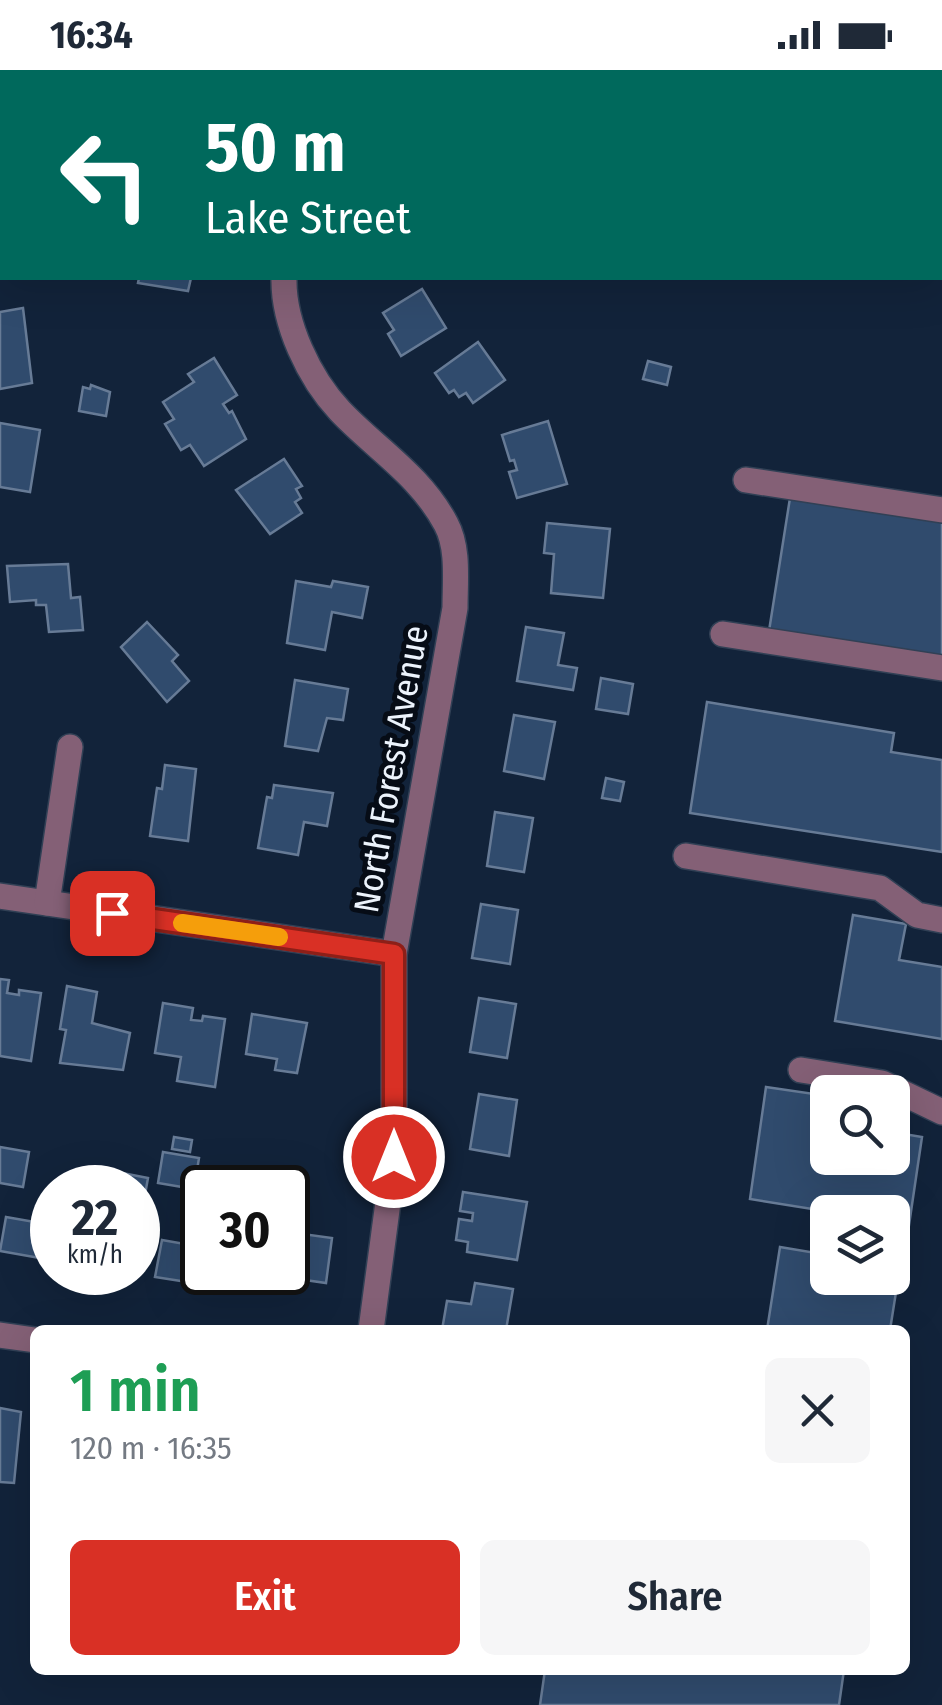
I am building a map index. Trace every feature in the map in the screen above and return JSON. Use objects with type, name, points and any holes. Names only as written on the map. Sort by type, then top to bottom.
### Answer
[{"type":"street","name":"North Forest Avenue","points":[[284,280],[300,351],[338,409],[414,476],[448,526],[456,566],[455,608],[394,954],[394,1157],[372,1325]]},
{"type":"street","points":[[746,480],[942,510]]},
{"type":"street","points":[[723,634],[942,668]]},
{"type":"street","points":[[47,903],[70,748]]},
{"type":"street","points":[[686,856],[880,888],[917,915],[942,920]]},
{"type":"street","points":[[0,896],[394,954]]},
{"type":"street","points":[[801,1070],[882,1083],[942,1112]]},
{"type":"street","points":[[0,1335],[30,1339]]},
{"type":"building","points":[[139,280],[191,280],[188,291],[138,283]]},
{"type":"building","points":[[422,289],[446,328],[401,356],[388,334],[394,330],[383,313]]},
{"type":"building","points":[[23,308],[32,383],[0,389],[0,312]]},
{"type":"building","points":[[478,342],[505,380],[473,403],[466,393],[459,397],[454,390],[449,393],[435,373]]},
{"type":"building","points":[[214,358],[237,395],[223,404],[229,413],[232,411],[246,439],[204,466],[190,445],[181,450],[165,424],[174,419],[163,402],[194,382],[188,374]]},
{"type":"building","points":[[648,361],[671,367],[667,385],[643,379]]},
{"type":"building","points":[[91,385],[110,392],[106,416],[79,411],[83,387],[90,389]]},
{"type":"building","points":[[548,421],[567,484],[517,498],[509,472],[517,470],[502,435]]},
{"type":"building","points":[[0,423],[40,430],[30,492],[0,487]]},
{"type":"building","points":[[284,459],[302,486],[296,489],[301,498],[295,502],[302,513],[270,534],[236,490]]},
{"type":"building","points":[[790,498],[942,522],[942,658],[769,631]]},
{"type":"building","points":[[547,523],[610,529],[603,598],[551,593],[554,554],[544,553]]},
{"type":"building","points":[[68,564],[71,598],[80,597],[83,630],[49,632],[46,605],[36,605],[36,600],[10,602],[7,566]]},
{"type":"building","points":[[296,581],[331,587],[333,581],[368,587],[362,618],[332,612],[325,650],[287,643]]},
{"type":"building","points":[[147,622],[178,655],[172,661],[189,681],[167,702],[121,647]]},
{"type":"building","points":[[526,627],[564,633],[558,665],[577,668],[573,690],[517,681]]},
{"type":"building","points":[[601,678],[633,684],[628,714],[596,709]]},
{"type":"building","points":[[295,680],[348,689],[343,720],[327,718],[318,751],[285,746]]},
{"type":"building","points":[[707,702],[894,733],[891,752],[942,760],[942,852],[690,813]]},
{"type":"building","points":[[514,715],[555,722],[544,779],[504,771]]},
{"type":"building","points":[[165,765],[196,769],[188,841],[150,836],[157,788],[162,789]]},
{"type":"building","points":[[606,778],[624,782],[620,801],[602,798]]},
{"type":"building","points":[[274,785],[333,793],[327,826],[304,822],[298,855],[258,848],[267,797],[272,798]]},
{"type":"building","points":[[495,812],[533,818],[524,872],[487,866]]},
{"type":"building","points":[[481,904],[518,910],[510,964],[472,958]]},
{"type":"building","points":[[853,915],[906,924],[899,960],[942,967],[942,1039],[835,1021]]},
{"type":"building","points":[[0,979],[9,980],[7,993],[41,993],[31,1061],[0,1056]]},
{"type":"building","points":[[67,986],[97,992],[92,1023],[130,1033],[123,1070],[60,1063],[66,1030],[60,1029]]},
{"type":"building","points":[[479,998],[516,1004],[507,1058],[470,1052]]},
{"type":"building","points":[[163,1003],[193,1008],[191,1020],[202,1021],[203,1016],[225,1019],[215,1087],[177,1081],[181,1057],[155,1053]]},
{"type":"building","points":[[252,1014],[307,1023],[297,1073],[275,1070],[277,1059],[246,1054]]},
{"type":"building","points":[[766,1087],[810,1093],[810,1175],[910,1175],[910,1135],[922,1137],[910,1218],[910,1195],[810,1195],[810,1209],[750,1199]]},
{"type":"building","points":[[479,1094],[517,1100],[509,1156],[470,1149]]},
{"type":"building","points":[[174,1137],[192,1140],[190,1152],[172,1149]]},
{"type":"building","points":[[0,1147],[29,1152],[23,1187],[0,1183]]},
{"type":"building","points":[[163,1152],[199,1158],[198,1165],[180,1165],[180,1187],[160,1183]]},
{"type":"building","points":[[463,1192],[527,1202],[517,1260],[467,1252],[468,1242],[456,1240],[459,1219],[472,1221],[473,1213],[460,1211]]},
{"type":"building","points":[[6,1217],[30,1221],[30,1256],[0,1251]]},
{"type":"building","points":[[310,1235],[332,1238],[326,1283],[310,1281]]},
{"type":"building","points":[[162,1240],[180,1243],[180,1281],[160,1278]]},
{"type":"building","points":[[780,1247],[810,1252],[810,1295],[896,1295],[891,1325],[768,1325]]},
{"type":"building","points":[[475,1283],[513,1289],[507,1325],[443,1325],[447,1301],[471,1304]]},
{"type":"building","points":[[0,1408],[21,1412],[14,1483],[0,1482]]},
{"type":"building","points":[[544,1675],[843,1675],[839,1705],[540,1705]]},
{"type":"slow traffic","points":[[182,923],[279,937]]},
{"type":"route","points":[[112,913],[394,954],[394,1157]]}]
